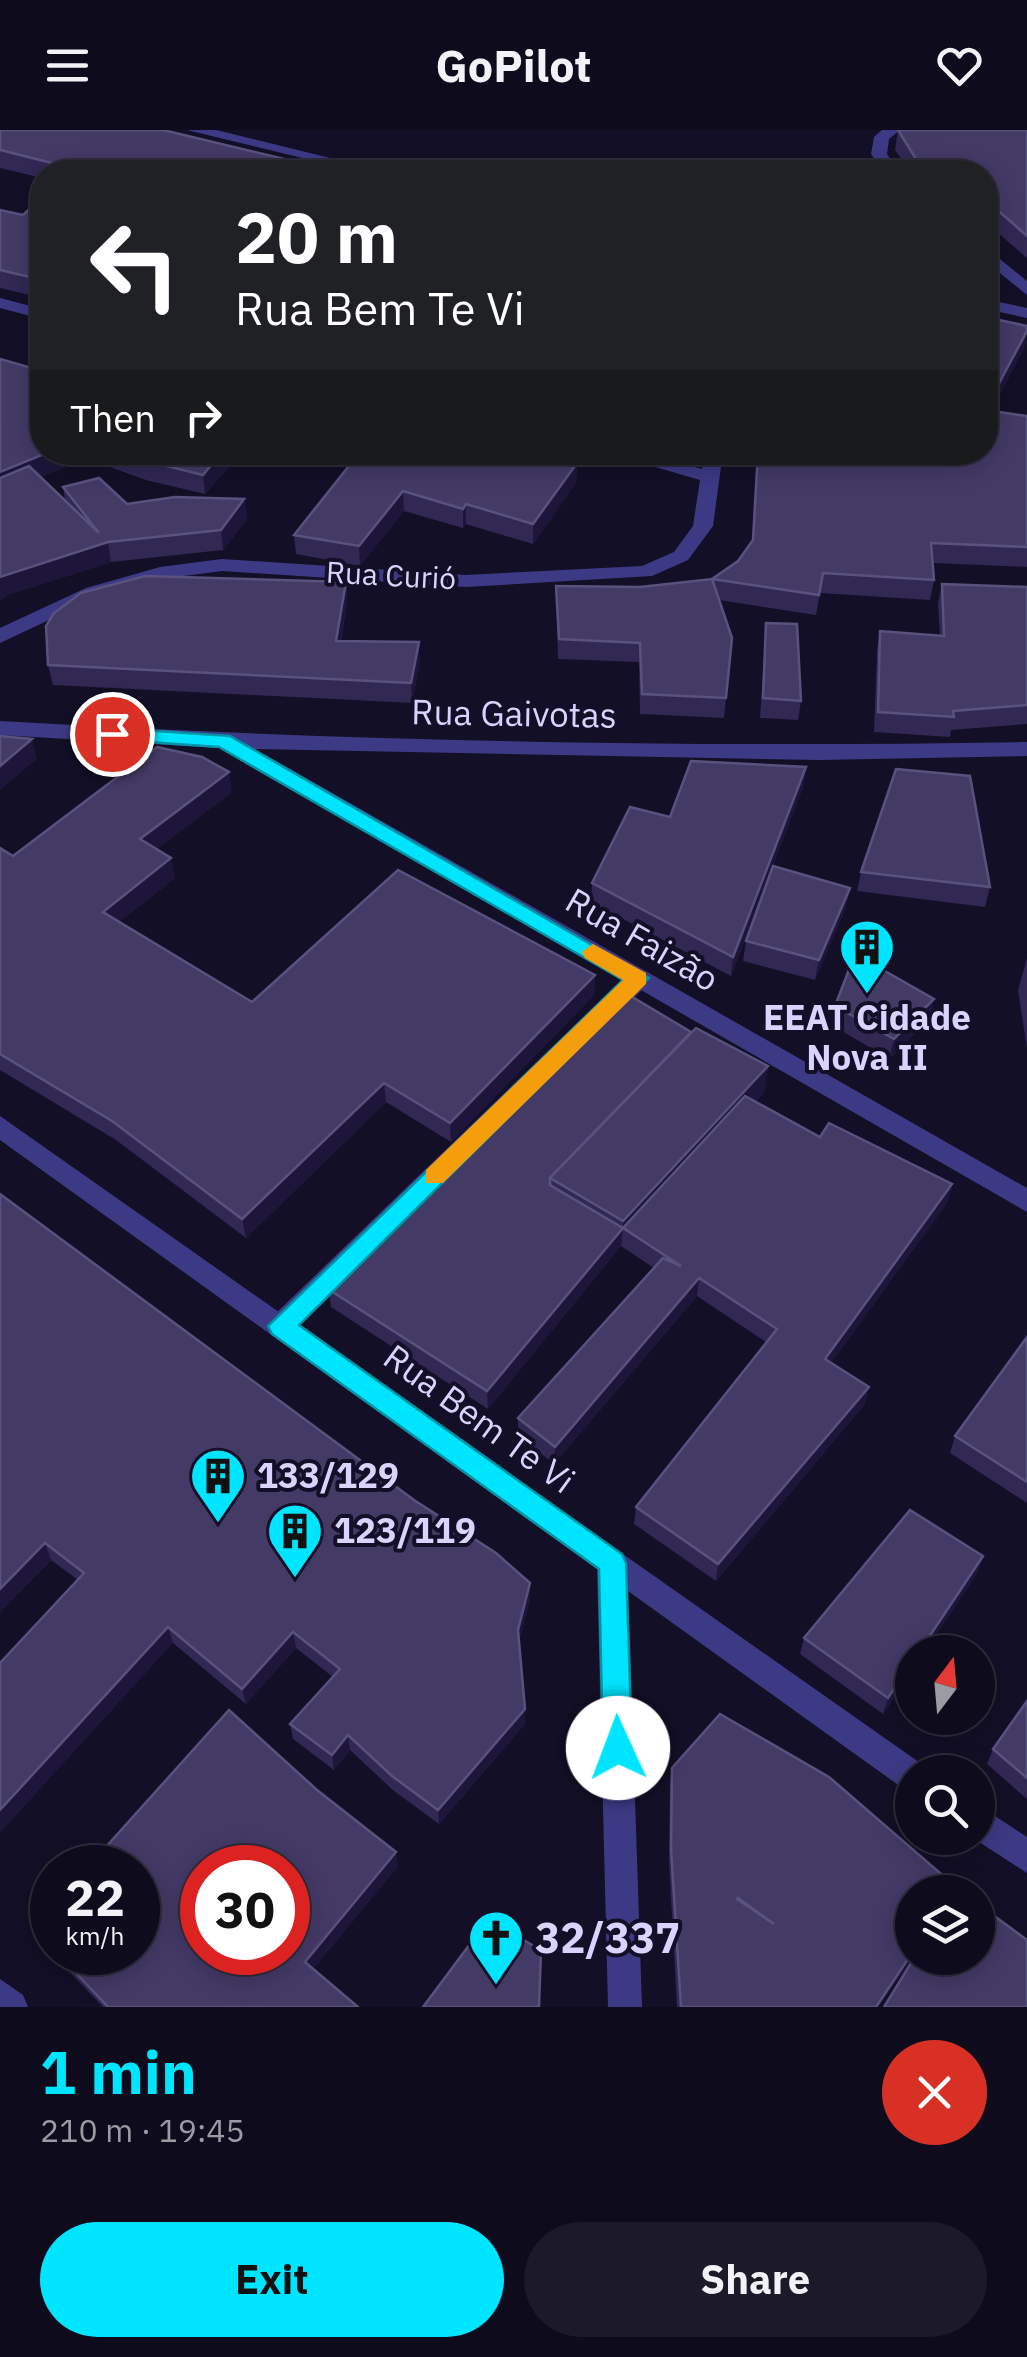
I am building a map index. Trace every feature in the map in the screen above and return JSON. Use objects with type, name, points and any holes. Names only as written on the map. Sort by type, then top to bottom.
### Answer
[{"type":"street","points":[[194,130],[326,160]]},
{"type":"street","points":[[882,160],[878,154],[882,137],[892,130]]},
{"type":"street","points":[[998,264],[1027,290]]},
{"type":"street","points":[[0,303],[30,311]]},
{"type":"street","points":[[998,307],[1027,313]]},
{"type":"street","points":[[0,324],[20,308]]},
{"type":"street","points":[[667,465],[712,476]]},
{"type":"street","name":"Rua Curió","points":[[0,636],[93,592],[160,574],[222,565],[466,580],[645,572],[682,556],[703,526],[713,465]]},
{"type":"street","name":"Rua Gaivotas","points":[[0,728],[223,740],[838,753],[1027,749]]},
{"type":"street","name":"Rua Faizão","points":[[223,740],[1027,1200]]},
{"type":"street","points":[[281,1326],[638,978]]},
{"type":"street","name":"Rua Bem Te Vi","points":[[0,1126],[895,1764]]},
{"type":"street","points":[[612,1563],[626,2007]]},
{"type":"street","points":[[995,1834],[1027,1856]]},
{"type":"street","points":[[0,1996],[11,2007]]},
{"type":"building","points":[[0,130],[163,130],[289,160],[40,160],[0,150]]},
{"type":"building","points":[[898,130],[1027,130],[1027,236],[998,211],[998,160],[916,159]]},
{"type":"building","points":[[30,209],[30,277],[0,270],[0,210],[23,215]]},
{"type":"building","points":[[998,320],[1027,326],[998,385]]},
{"type":"building","points":[[0,359],[30,368],[30,460],[0,472]]},
{"type":"building","points":[[998,412],[1027,416],[1027,547],[931,543],[934,580],[823,573],[819,595],[712,579],[738,561],[753,540],[757,465],[998,465]]},
{"type":"building","points":[[163,465],[211,465],[203,475]]},
{"type":"building","points":[[350,465],[576,465],[533,524],[403,491],[359,546],[294,535]]},
{"type":"building","points":[[29,466],[99,533],[63,487],[99,478],[127,504],[175,497],[244,499],[221,530],[108,542],[0,577],[0,478]]},
{"type":"building","points":[[145,576],[346,582],[336,641],[419,642],[411,683],[48,665],[46,626],[54,613],[81,593]]},
{"type":"building","points":[[712,579],[732,638],[726,698],[642,694],[640,643],[559,639],[556,586],[640,587]]},
{"type":"building","points":[[942,584],[1027,587],[1027,705],[953,711],[954,717],[878,712],[880,631],[944,636]]},
{"type":"building","points":[[766,623],[797,624],[801,701],[763,698]]},
{"type":"building","points":[[0,736],[32,739],[0,766]]},
{"type":"building","points":[[157,747],[202,757],[229,772],[140,839],[171,858],[103,912],[252,1002],[398,870],[595,975],[450,1123],[384,1083],[242,1219],[112,1121],[0,1054],[0,848],[13,856]]},
{"type":"building","points":[[691,761],[806,767],[733,957],[592,883],[630,807],[670,817]]},
{"type":"building","points":[[896,769],[970,776],[990,887],[861,872]]},
{"type":"building","points":[[773,866],[850,888],[819,960],[746,941]]},
{"type":"building","name":"EEAT Cidade Nova II","points":[[855,954],[934,999],[894,1039],[835,1006]]},
{"type":"building","points":[[624,992],[691,1032],[550,1178],[550,1185],[623,1228],[487,1391],[328,1289],[480,1143]]},
{"type":"building","points":[[696,1028],[768,1066],[623,1221],[550,1178]]},
{"type":"building","points":[[745,1096],[820,1137],[829,1123],[952,1184],[825,1359],[869,1387],[718,1564],[636,1507],[777,1329],[699,1278],[555,1447],[518,1418],[663,1258],[681,1266],[623,1228]]},
{"type":"building","points":[[0,1194],[414,1500],[496,1553],[530,1583],[518,1630],[525,1709],[438,1810],[392,1776],[348,1735],[332,1755],[290,1724],[340,1669],[293,1632],[242,1689],[168,1627],[0,1810],[0,1663],[84,1573],[45,1543],[0,1589]]},
{"type":"building","points":[[1027,1337],[1027,1482],[955,1436]]},
{"type":"building","points":[[910,1510],[983,1556],[930,1635],[895,1635],[895,1688],[888,1698],[804,1638]]},
{"type":"building","points":[[1027,1701],[1027,1778],[993,1749]]},
{"type":"building","points":[[229,1710],[317,1790],[396,1852],[310,1956],[310,1845],[180,1845],[180,1975],[310,1975],[310,1966],[358,2007],[108,2007],[78,1975],[160,1975],[160,1845],[108,1845]]},
{"type":"building","points":[[720,1714],[829,1777],[895,1834],[895,1855],[919,1855],[942,1875],[895,1875],[897,1975],[876,2007],[681,2007],[671,1849],[672,1768]]},
{"type":"building","points":[[995,1916],[1027,1940],[1027,2007],[884,2007],[904,1975],[995,1975]]},
{"type":"building","name":"32/337","points":[[488,1920],[541,1950],[539,2007],[423,2007]]},
{"type":"slow traffic","points":[[435,1176],[638,978],[593,952]]},
{"type":"place","name":"EEAT Cidade Nova II","points":[[867,996]]},
{"type":"place","name":"133/129","points":[[218,1525]]},
{"type":"place","name":"123/119","points":[[295,1580]]},
{"type":"place","name":"32/337","points":[[496,1987]]},
{"type":"route","points":[[112,734],[223,740],[638,978],[281,1326],[612,1563],[618,1748]]}]
